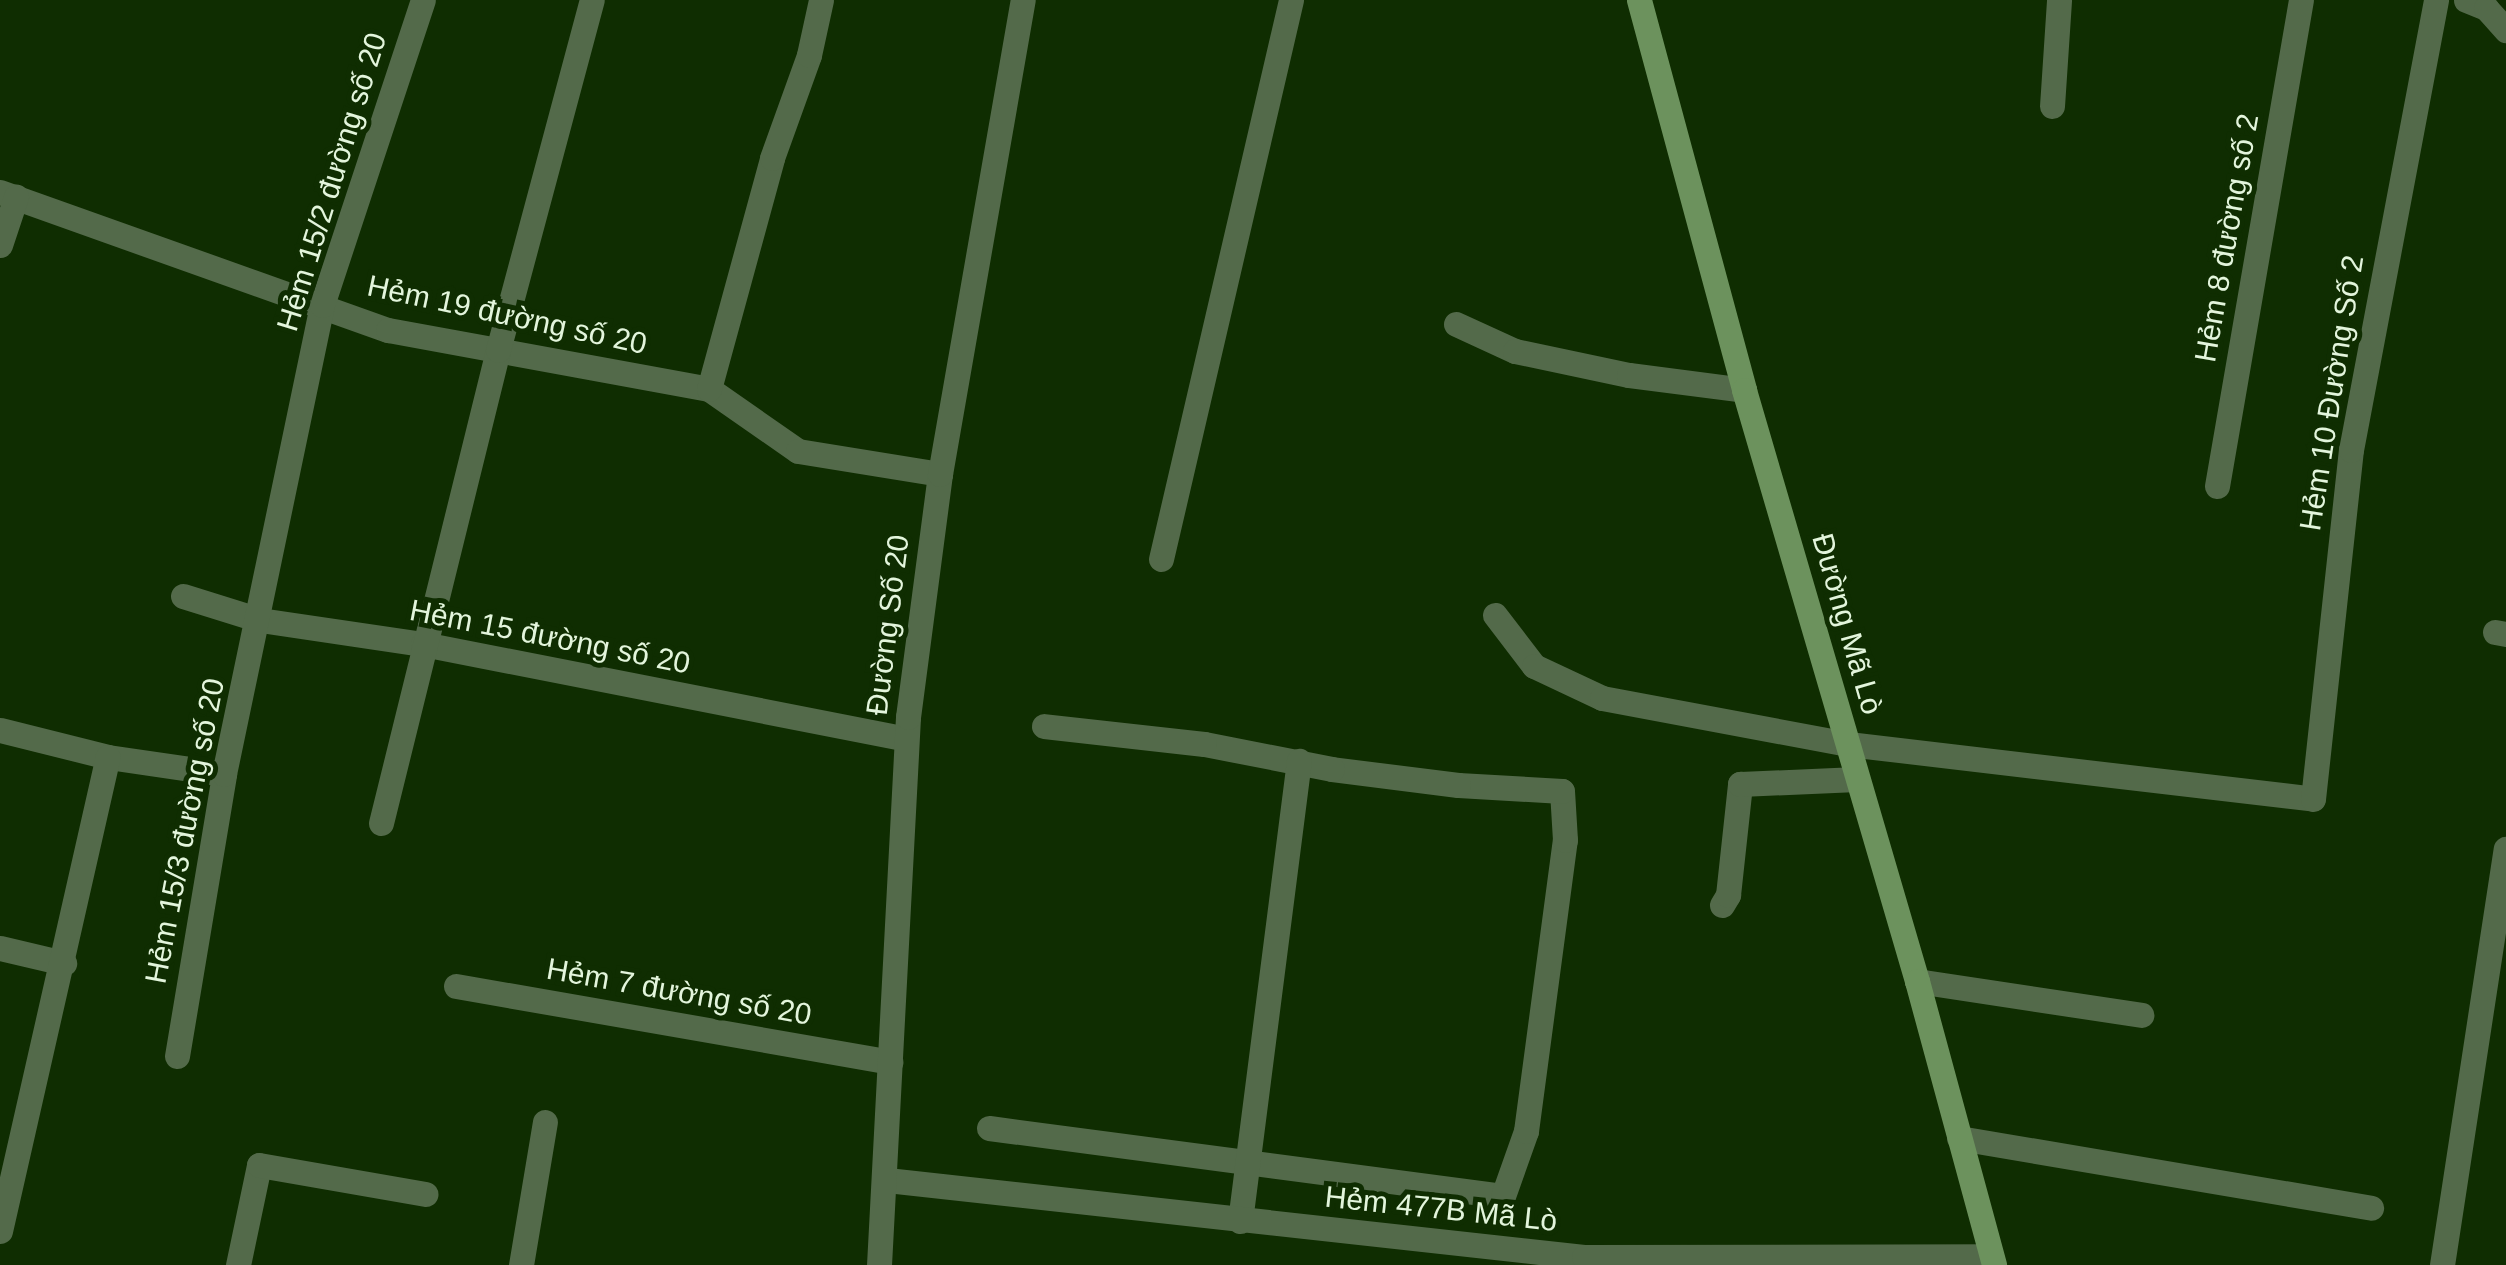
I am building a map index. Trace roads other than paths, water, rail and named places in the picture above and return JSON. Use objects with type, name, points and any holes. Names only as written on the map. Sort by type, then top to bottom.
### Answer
[{"type":"main road","name":"Đường Mã Lò","points":[[1639,0],[1744,390],[1917,981],[1993,1261]]},
{"type":"street","name":"Hẻm 15/2 đường số 20","points":[[260,620],[322,305],[423,0]]},
{"type":"street","points":[[382,823],[498,350],[592,0]]},
{"type":"street","points":[[708,389],[772,158],[809,55],[820,0]]},
{"type":"street","name":"Đường Số 20","points":[[879,1265],[887,1180],[906,739],[940,474],[1023,0]]},
{"type":"street","points":[[1161,559],[1291,0]]},
{"type":"street","points":[[2052,106],[2059,0]]},
{"type":"street","name":"Hẻm 8 đường số 2","points":[[2218,486],[2301,0]]},
{"type":"street","name":"Hẻm 10 Đường Số 2","points":[[1848,744],[2313,799],[2351,450],[2436,0]]},
{"type":"street","points":[[2466,0],[2486,8],[2506,30]]},
{"type":"street","name":"Hẻm 19 đường số 20","points":[[8,194],[388,330],[708,389],[798,451],[940,474]]},
{"type":"street","points":[[0,245],[8,194]]},
{"type":"street","points":[[1456,324],[1515,351],[1630,375],[1744,390]]},
{"type":"street","name":"Hẻm 15 đường số 20","points":[[182,596],[260,620],[424,644],[906,739]]},
{"type":"street","points":[[1496,614],[1534,666],[1602,698],[1848,744]]},
{"type":"street","name":"Hẻm 15/3 đường số 20","points":[[177,1056],[224,774],[260,620]]},
{"type":"street","points":[[989,1128],[1502,1196],[1526,1132],[1563,860],[1562,791],[1458,785],[1204,744],[1044,726]]},
{"type":"street","points":[[0,730],[108,756],[224,774]]},
{"type":"street","points":[[0,1232],[108,756]]},
{"type":"street","points":[[1240,1221],[1300,761]]},
{"type":"street","points":[[1722,905],[1728,895],[1740,784],[1857,779]]},
{"type":"street","points":[[2442,1265],[2506,849]]},
{"type":"street","points":[[0,948],[64,963]]},
{"type":"street","points":[[1917,981],[2141,1015]]},
{"type":"street","name":"Hẻm 7 đường số 20","points":[[456,986],[890,1062]]},
{"type":"street","points":[[522,1265],[546,1122]]},
{"type":"street","points":[[1960,1138],[2371,1208]]},
{"type":"street","points":[[238,1265],[259,1164],[426,1194]]},
{"type":"street","name":"Hẻm 477B Mã Lò","points":[[887,1180],[1584,1257],[1993,1261]]}]
